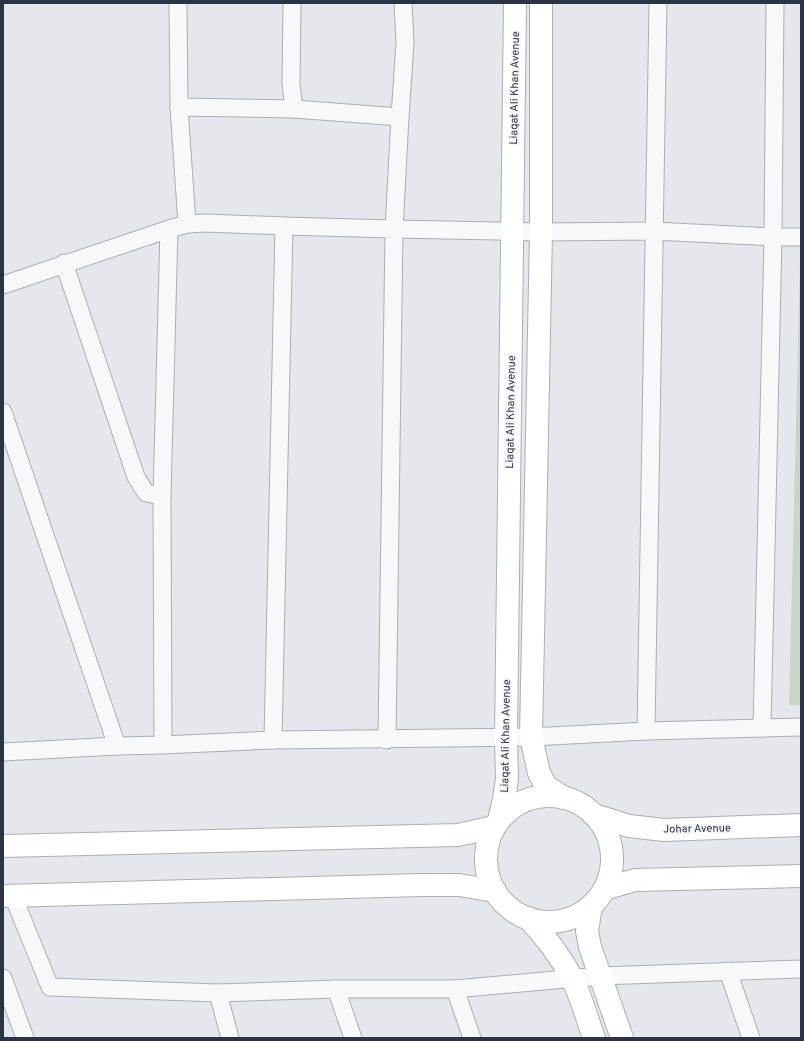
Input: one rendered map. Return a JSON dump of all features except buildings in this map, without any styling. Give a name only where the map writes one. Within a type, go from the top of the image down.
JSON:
[{"type":"street","points":[[178,3],[178,107],[187,224]]},
{"type":"street","points":[[292,3],[291,84],[294,109]]},
{"type":"street","points":[[387,740],[394,229],[405,42],[403,3]]},
{"type":"street","name":"Liaqat Ali Khan Avenue","points":[[497,824],[504,799],[507,779],[506,737],[515,3]]},
{"type":"street","points":[[541,3],[541,232],[531,737],[538,773],[546,786],[564,798],[580,804],[594,815],[604,828],[610,843],[612,859],[610,874],[597,898],[587,931],[590,947],[622,1038]]},
{"type":"street","points":[[646,731],[658,3]]},
{"type":"street","points":[[762,728],[773,237],[774,3]]},
{"type":"street","points":[[178,107],[294,109],[400,117]]},
{"type":"street","points":[[3,285],[64,263],[187,224],[205,223],[512,232],[654,232],[801,237]]},
{"type":"street","points":[[273,740],[284,226]]},
{"type":"street","points":[[163,745],[162,496],[169,229]]},
{"type":"street","points":[[64,263],[136,477],[146,493],[162,496]]},
{"type":"street","points":[[3,412],[117,746]]},
{"type":"street","points":[[3,752],[273,740],[387,740],[531,737],[646,731],[801,727]]},
{"type":"street","points":[[564,798],[544,796],[524,801],[510,809],[497,824],[488,843],[486,859],[488,876],[495,891],[509,908],[528,918],[539,921],[558,921],[575,916],[597,898],[635,880],[801,876]]},
{"type":"street","name":"Johar Avenue","points":[[594,815],[629,826],[664,830],[801,825]]},
{"type":"street","points":[[3,846],[458,835],[497,824]]},
{"type":"street","points":[[495,891],[459,885],[423,885],[8,896],[50,987],[218,993],[336,989],[455,989],[600,976],[801,969]]},
{"type":"street","points":[[528,918],[543,934],[573,979],[594,1038]]},
{"type":"street","points":[[728,971],[751,1038]]},
{"type":"street","points":[[3,978],[25,1038]]},
{"type":"street","points":[[336,989],[353,1038]]},
{"type":"street","points":[[455,989],[472,1038]]},
{"type":"street","points":[[218,993],[230,1038]]},
{"type":"green space","points":[[800,265],[801,705],[789,705]]}]
